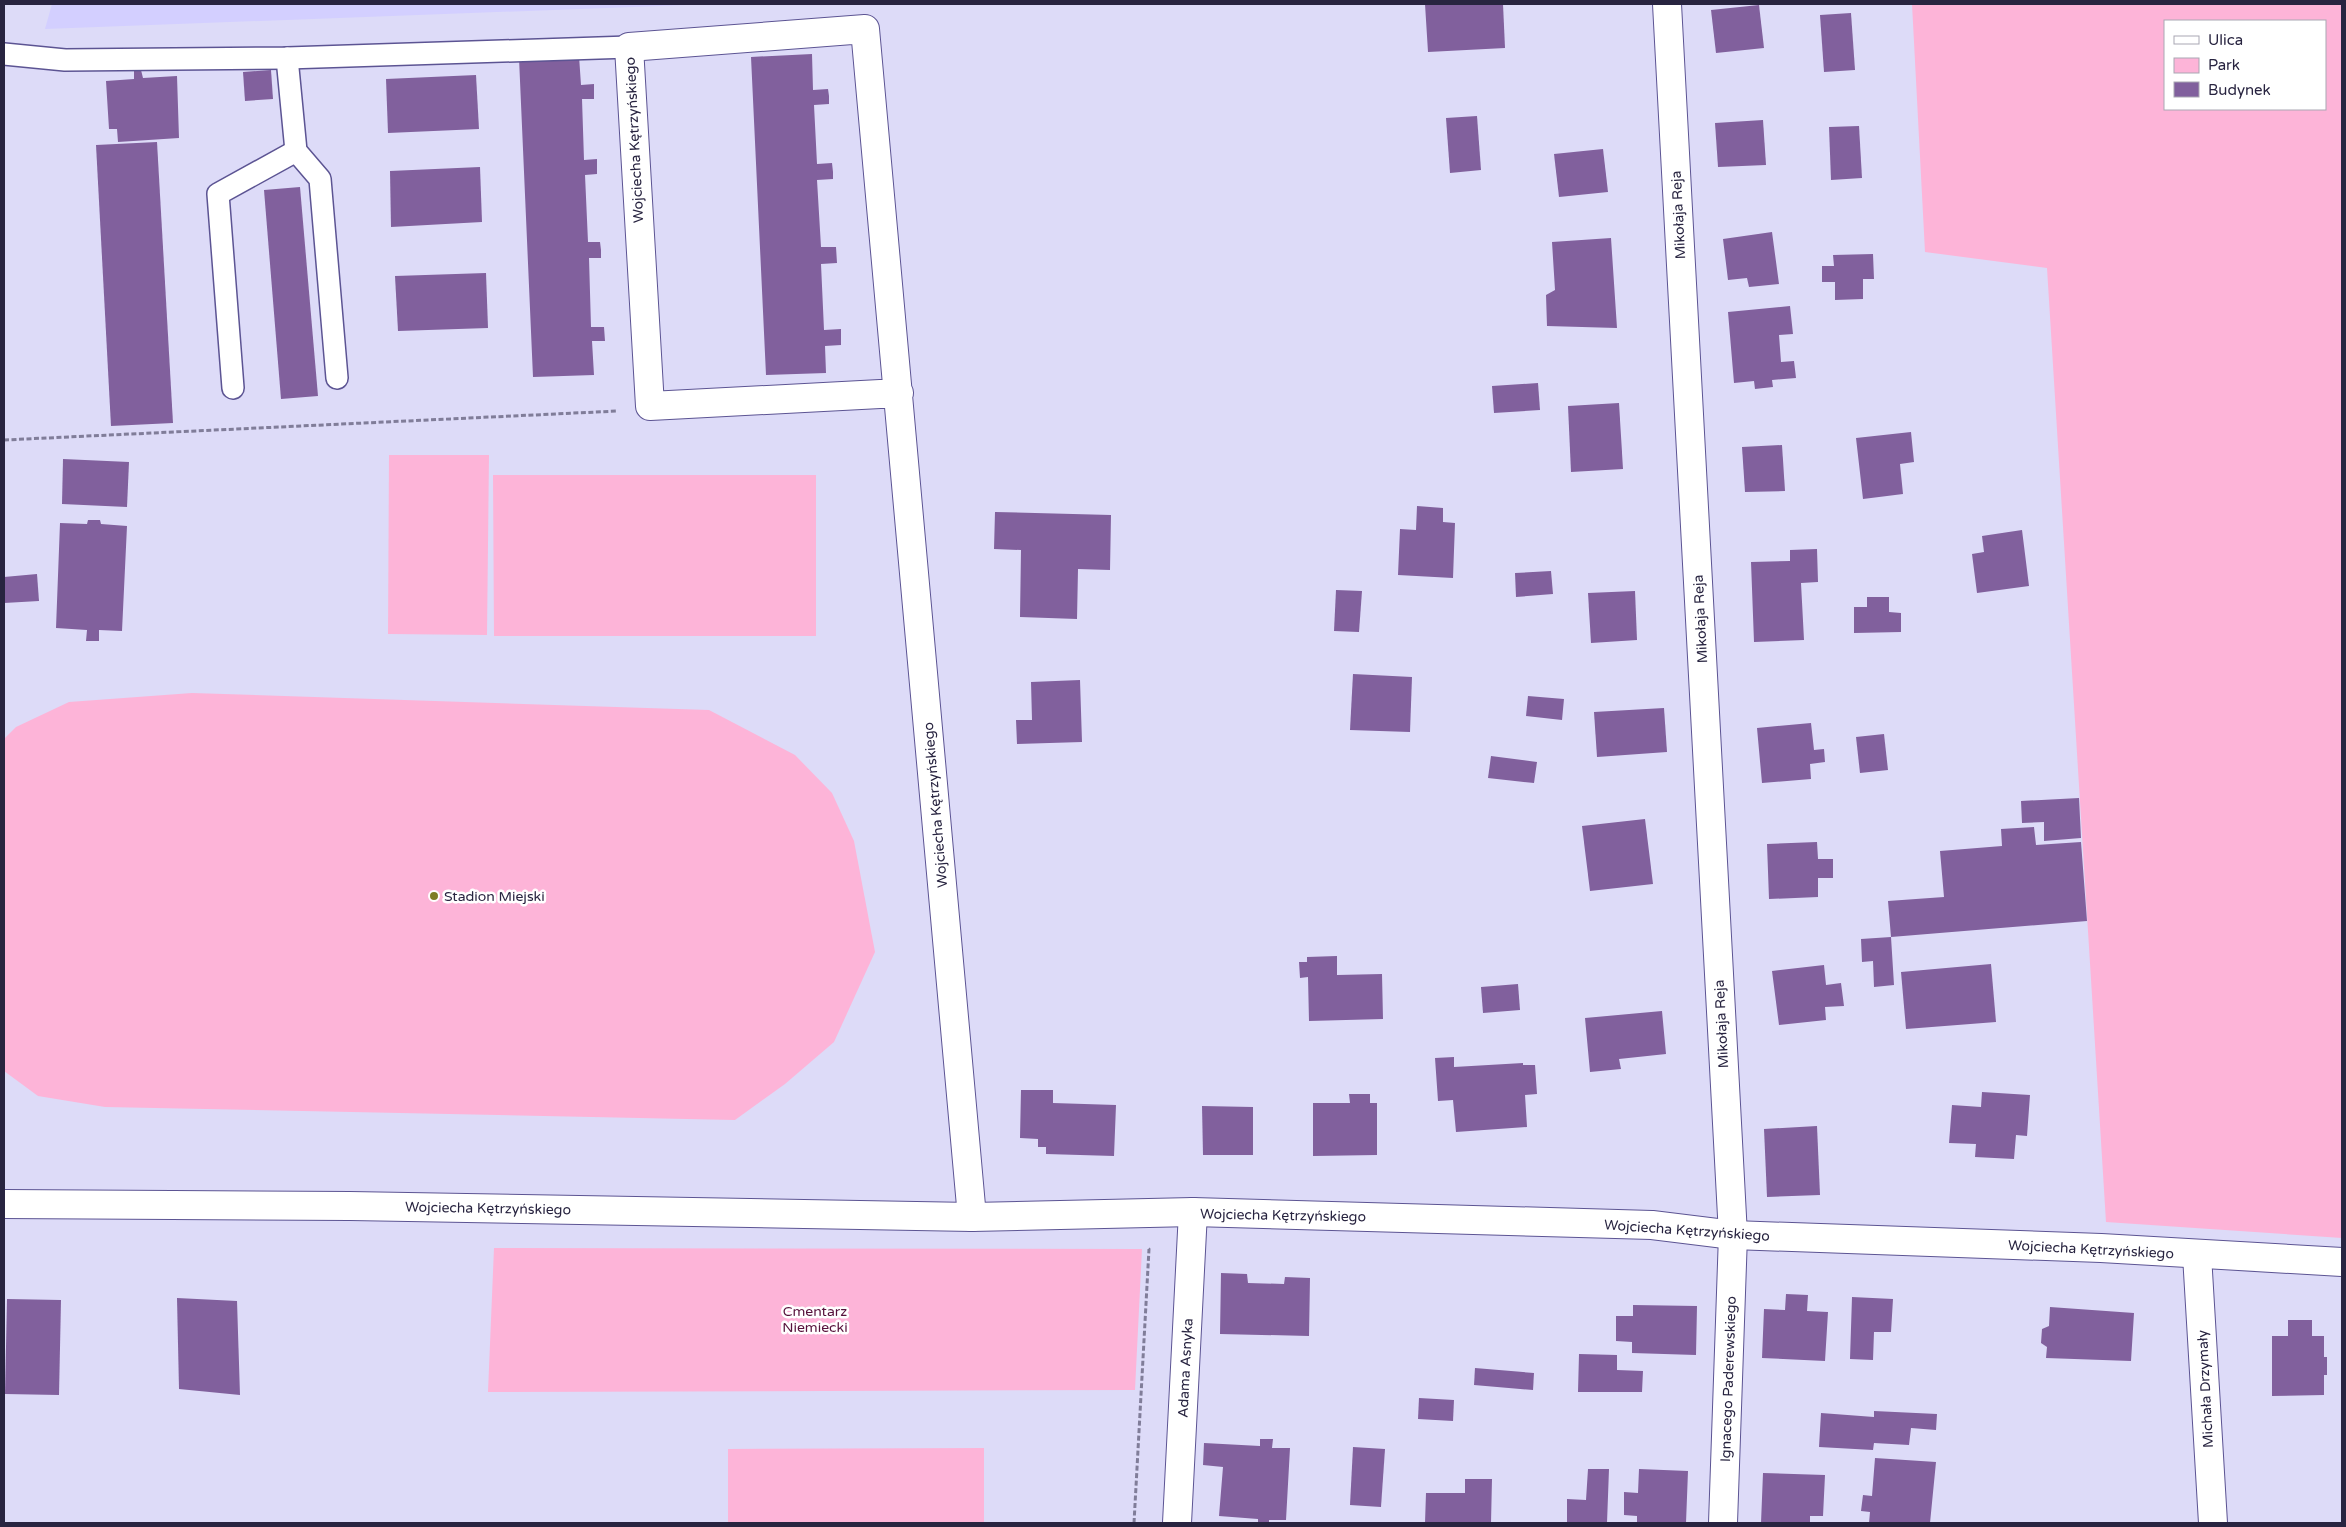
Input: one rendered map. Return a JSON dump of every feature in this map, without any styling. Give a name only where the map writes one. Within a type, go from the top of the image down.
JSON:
[{"type":"street","name":"Mikołaja Reja","points":[[1667,4],[1733,1235]]},
{"type":"street","name":"Wojciecha Kętrzyńskiego","points":[[650,406],[629,46],[865,29],[972,1217]]},
{"type":"street","points":[[650,406],[899,393]]},
{"type":"street","name":"Wojciecha Kętrzyńskiego","points":[[4,1204],[350,1206],[972,1217],[1193,1212],[1652,1224],[1733,1235],[2101,1248],[2342,1262]]},
{"type":"street","name":"Adama Asnyka","points":[[1178,1523],[1193,1212]]},
{"type":"street","name":"Ignacego Paderewskiego","points":[[1723,1523],[1733,1235]]},
{"type":"street","name":"Michała Drzymały","points":[[2197,1255],[2213,1523]]},
{"type":"lane","points":[[4,54],[65,60],[287,58],[629,46]]},
{"type":"lane","points":[[287,58],[296,152],[320,179],[337,378]]},
{"type":"lane","points":[[233,388],[218,194],[296,152]]},
{"type":"path","points":[[4,440],[628,410],[650,406]]},
{"type":"path","points":[[1134,1523],[1150,1249],[1145,1246]]},
{"type":"shaded area","points":[[52,4],[712,4],[45,29]]},
{"type":"green space","points":[[1912,4],[2342,4],[2342,1238],[2106,1222],[2047,268],[1925,252]]},
{"type":"green space","points":[[389,455],[489,455],[487,635],[388,634]]},
{"type":"green space","points":[[493,475],[816,475],[816,636],[494,636]]},
{"type":"green space","name":"Stadion Miejski","points":[[192,693],[709,710],[795,755],[832,793],[854,841],[875,952],[834,1042],[785,1084],[735,1120],[105,1107],[38,1096],[4,1071],[4,739],[16,727],[69,702]]},
{"type":"green space","name":"Cmentarz Niemiecki","points":[[494,1248],[1142,1249],[1135,1390],[488,1392]]},
{"type":"green space","points":[[984,1448],[984,1523],[728,1523],[728,1449]]},
{"type":"building","points":[[1425,4],[1503,4],[1505,48],[1428,52]]},
{"type":"building","points":[[1759,5],[1764,48],[1716,53],[1711,10]]},
{"type":"building","points":[[1851,13],[1855,70],[1824,72],[1820,15]]},
{"type":"building","points":[[812,54],[813,90],[828,89],[829,96],[829,104],[814,105],[817,164],[832,163],[833,172],[833,179],[817,180],[821,247],[836,247],[837,263],[821,264],[824,330],[841,329],[841,345],[825,346],[826,373],[766,375],[751,57]]},
{"type":"building","points":[[579,56],[581,85],[594,84],[594,99],[582,99],[584,160],[597,159],[597,174],[585,175],[588,242],[600,242],[601,250],[601,258],[589,258],[591,327],[604,327],[605,341],[592,341],[594,375],[533,377],[519,58]]},
{"type":"building","points":[[134,70],[141,70],[143,78],[177,76],[179,138],[118,142],[117,129],[109,129],[106,81],[134,79]]},
{"type":"building","points":[[271,70],[273,99],[245,101],[243,72]]},
{"type":"building","points":[[476,75],[479,129],[388,133],[386,79]]},
{"type":"building","points":[[1477,116],[1481,170],[1450,173],[1446,118]]},
{"type":"building","points":[[1763,120],[1766,165],[1718,167],[1715,123]]},
{"type":"building","points":[[1859,126],[1862,178],[1831,180],[1829,127]]},
{"type":"building","points":[[157,142],[173,423],[111,426],[96,145]]},
{"type":"building","points":[[1603,149],[1608,192],[1559,197],[1554,154]]},
{"type":"building","points":[[480,167],[482,222],[391,227],[390,171]]},
{"type":"building","points":[[300,187],[318,396],[281,399],[264,190]]},
{"type":"building","points":[[1772,232],[1779,284],[1749,287],[1747,278],[1728,280],[1723,239]]},
{"type":"building","points":[[1611,238],[1617,328],[1547,326],[1546,295],[1555,290],[1552,242]]},
{"type":"building","points":[[1873,254],[1874,279],[1863,279],[1863,299],[1835,300],[1835,282],[1822,282],[1822,266],[1834,266],[1833,255]]},
{"type":"building","points":[[486,273],[488,328],[398,331],[395,276]]},
{"type":"building","points":[[1790,306],[1793,334],[1779,335],[1781,362],[1794,361],[1796,378],[1772,380],[1773,387],[1755,389],[1754,381],[1734,383],[1728,312]]},
{"type":"building","points":[[1538,383],[1540,410],[1494,413],[1492,386]]},
{"type":"building","points":[[1619,403],[1623,469],[1571,472],[1568,406]]},
{"type":"building","points":[[1911,432],[1914,462],[1900,464],[1903,494],[1863,499],[1856,438]]},
{"type":"building","points":[[1782,445],[1785,491],[1745,492],[1742,447]]},
{"type":"building","points":[[63,459],[129,462],[127,507],[62,504]]},
{"type":"building","points":[[1417,506],[1443,508],[1443,522],[1455,523],[1453,578],[1398,575],[1400,529],[1416,530]]},
{"type":"building","points":[[995,512],[1111,515],[1110,570],[1078,569],[1077,619],[1020,617],[1021,550],[994,549]]},
{"type":"building","points":[[88,520],[100,520],[101,524],[127,526],[122,631],[99,630],[99,641],[86,641],[87,630],[56,628],[60,523],[87,524]]},
{"type":"building","points":[[2022,530],[2029,586],[1977,593],[1972,554],[1984,552],[1982,536]]},
{"type":"building","points":[[1817,549],[1818,582],[1801,583],[1804,640],[1754,642],[1751,562],[1790,561],[1790,550]]},
{"type":"building","points":[[1551,571],[1553,594],[1516,597],[1515,573]]},
{"type":"building","points":[[37,574],[39,601],[4,603],[4,577]]},
{"type":"building","points":[[1336,590],[1362,591],[1359,632],[1334,631]]},
{"type":"building","points":[[1635,591],[1637,640],[1591,643],[1588,593]]},
{"type":"building","points":[[1867,597],[1889,597],[1889,612],[1901,613],[1901,632],[1854,633],[1854,607],[1867,607]]},
{"type":"building","points":[[1353,674],[1412,677],[1410,732],[1350,730]]},
{"type":"building","points":[[1080,680],[1082,742],[1017,744],[1016,720],[1032,720],[1031,682]]},
{"type":"building","points":[[1528,696],[1564,699],[1562,720],[1526,716]]},
{"type":"building","points":[[1664,708],[1667,752],[1597,757],[1594,712]]},
{"type":"building","points":[[1811,723],[1814,750],[1824,749],[1825,762],[1810,764],[1811,779],[1762,783],[1757,728]]},
{"type":"building","points":[[1884,734],[1888,770],[1860,773],[1856,737]]},
{"type":"building","points":[[1491,756],[1537,762],[1534,783],[1488,778]]},
{"type":"building","points":[[2079,798],[2081,838],[2044,841],[2044,822],[2022,823],[2021,801]]},
{"type":"building","points":[[1645,819],[1653,884],[1590,891],[1582,826]]},
{"type":"building","points":[[2034,827],[2036,845],[2081,842],[2087,921],[1891,937],[1888,901],[1944,897],[1940,851],[2002,846],[2001,829]]},
{"type":"building","points":[[1817,842],[1818,859],[1833,859],[1833,878],[1818,878],[1818,897],[1769,899],[1767,844]]},
{"type":"building","points":[[1891,937],[1894,985],[1874,987],[1873,961],[1862,962],[1861,939]]},
{"type":"building","points":[[1337,956],[1337,975],[1382,974],[1383,1019],[1309,1021],[1308,977],[1300,978],[1299,962],[1307,962],[1307,957]]},
{"type":"building","points":[[1991,964],[1996,1022],[1906,1029],[1901,972]]},
{"type":"building","points":[[1824,965],[1826,985],[1841,983],[1844,1006],[1825,1007],[1826,1020],[1779,1025],[1772,971]]},
{"type":"building","points":[[1518,984],[1520,1010],[1483,1013],[1481,987]]},
{"type":"building","points":[[1662,1011],[1666,1054],[1619,1059],[1621,1069],[1590,1072],[1585,1018]]},
{"type":"building","points":[[1454,1057],[1454,1067],[1523,1063],[1523,1065],[1535,1065],[1537,1094],[1525,1095],[1527,1127],[1456,1132],[1453,1100],[1438,1101],[1435,1058]]},
{"type":"building","points":[[1021,1090],[1053,1090],[1053,1103],[1116,1105],[1114,1156],[1046,1154],[1046,1147],[1038,1147],[1038,1139],[1020,1138]]},
{"type":"building","points":[[1982,1092],[2030,1095],[2027,1136],[2016,1135],[2014,1159],[1975,1157],[1976,1144],[1949,1143],[1952,1105],[1981,1107]]},
{"type":"building","points":[[1349,1094],[1370,1094],[1370,1103],[1377,1103],[1377,1155],[1313,1156],[1313,1103],[1350,1103]]},
{"type":"building","points":[[1202,1106],[1253,1107],[1253,1155],[1203,1155]]},
{"type":"building","points":[[1817,1126],[1820,1195],[1767,1197],[1764,1129]]},
{"type":"building","points":[[1221,1273],[1247,1274],[1248,1283],[1284,1284],[1285,1277],[1310,1278],[1309,1336],[1220,1334]]},
{"type":"building","points":[[1786,1294],[1808,1295],[1807,1311],[1828,1312],[1825,1361],[1762,1358],[1764,1309],[1785,1310]]},
{"type":"building","points":[[1852,1297],[1893,1299],[1891,1332],[1874,1332],[1873,1360],[1850,1359]]},
{"type":"building","points":[[177,1298],[237,1301],[240,1395],[179,1389]]},
{"type":"building","points":[[7,1299],[61,1300],[59,1395],[5,1394]]},
{"type":"building","points":[[1633,1305],[1697,1306],[1696,1355],[1632,1353],[1632,1342],[1616,1341],[1616,1316],[1633,1316]]},
{"type":"building","points":[[2050,1307],[2134,1313],[2131,1361],[2046,1358],[2047,1347],[2041,1343],[2042,1329],[2049,1326]]},
{"type":"building","points":[[2288,1320],[2312,1320],[2312,1336],[2324,1336],[2324,1357],[2327,1357],[2327,1375],[2324,1375],[2324,1395],[2272,1396],[2272,1336],[2288,1336]]},
{"type":"building","points":[[1579,1354],[1617,1355],[1617,1370],[1643,1371],[1642,1392],[1578,1392]]},
{"type":"building","points":[[1475,1368],[1534,1373],[1533,1390],[1474,1385]]},
{"type":"building","points":[[1419,1398],[1454,1400],[1453,1421],[1418,1419]]},
{"type":"building","points":[[1874,1411],[1937,1414],[1936,1430],[1911,1428],[1909,1445],[1874,1443],[1873,1450],[1819,1447],[1821,1413],[1874,1417]]},
{"type":"building","points":[[1260,1439],[1273,1439],[1272,1448],[1290,1448],[1286,1520],[1269,1520],[1269,1523],[1258,1523],[1258,1519],[1219,1516],[1223,1467],[1203,1465],[1204,1443],[1260,1446]]},
{"type":"building","points":[[1353,1447],[1385,1449],[1381,1507],[1350,1505]]},
{"type":"building","points":[[1875,1458],[1936,1462],[1930,1523],[1869,1523],[1870,1512],[1861,1511],[1863,1495],[1872,1496]]},
{"type":"building","points":[[1588,1469],[1609,1469],[1607,1523],[1567,1523],[1567,1499],[1586,1500]]},
{"type":"building","points":[[1639,1469],[1688,1471],[1686,1523],[1637,1523],[1637,1516],[1624,1515],[1624,1492],[1638,1493]]},
{"type":"building","points":[[1763,1473],[1825,1475],[1823,1516],[1810,1516],[1810,1523],[1761,1523]]},
{"type":"building","points":[[1465,1479],[1492,1479],[1491,1523],[1425,1523],[1426,1493],[1465,1493]]},
{"type":"place","name":"Stadion Miejski","points":[[434,896]]}]
